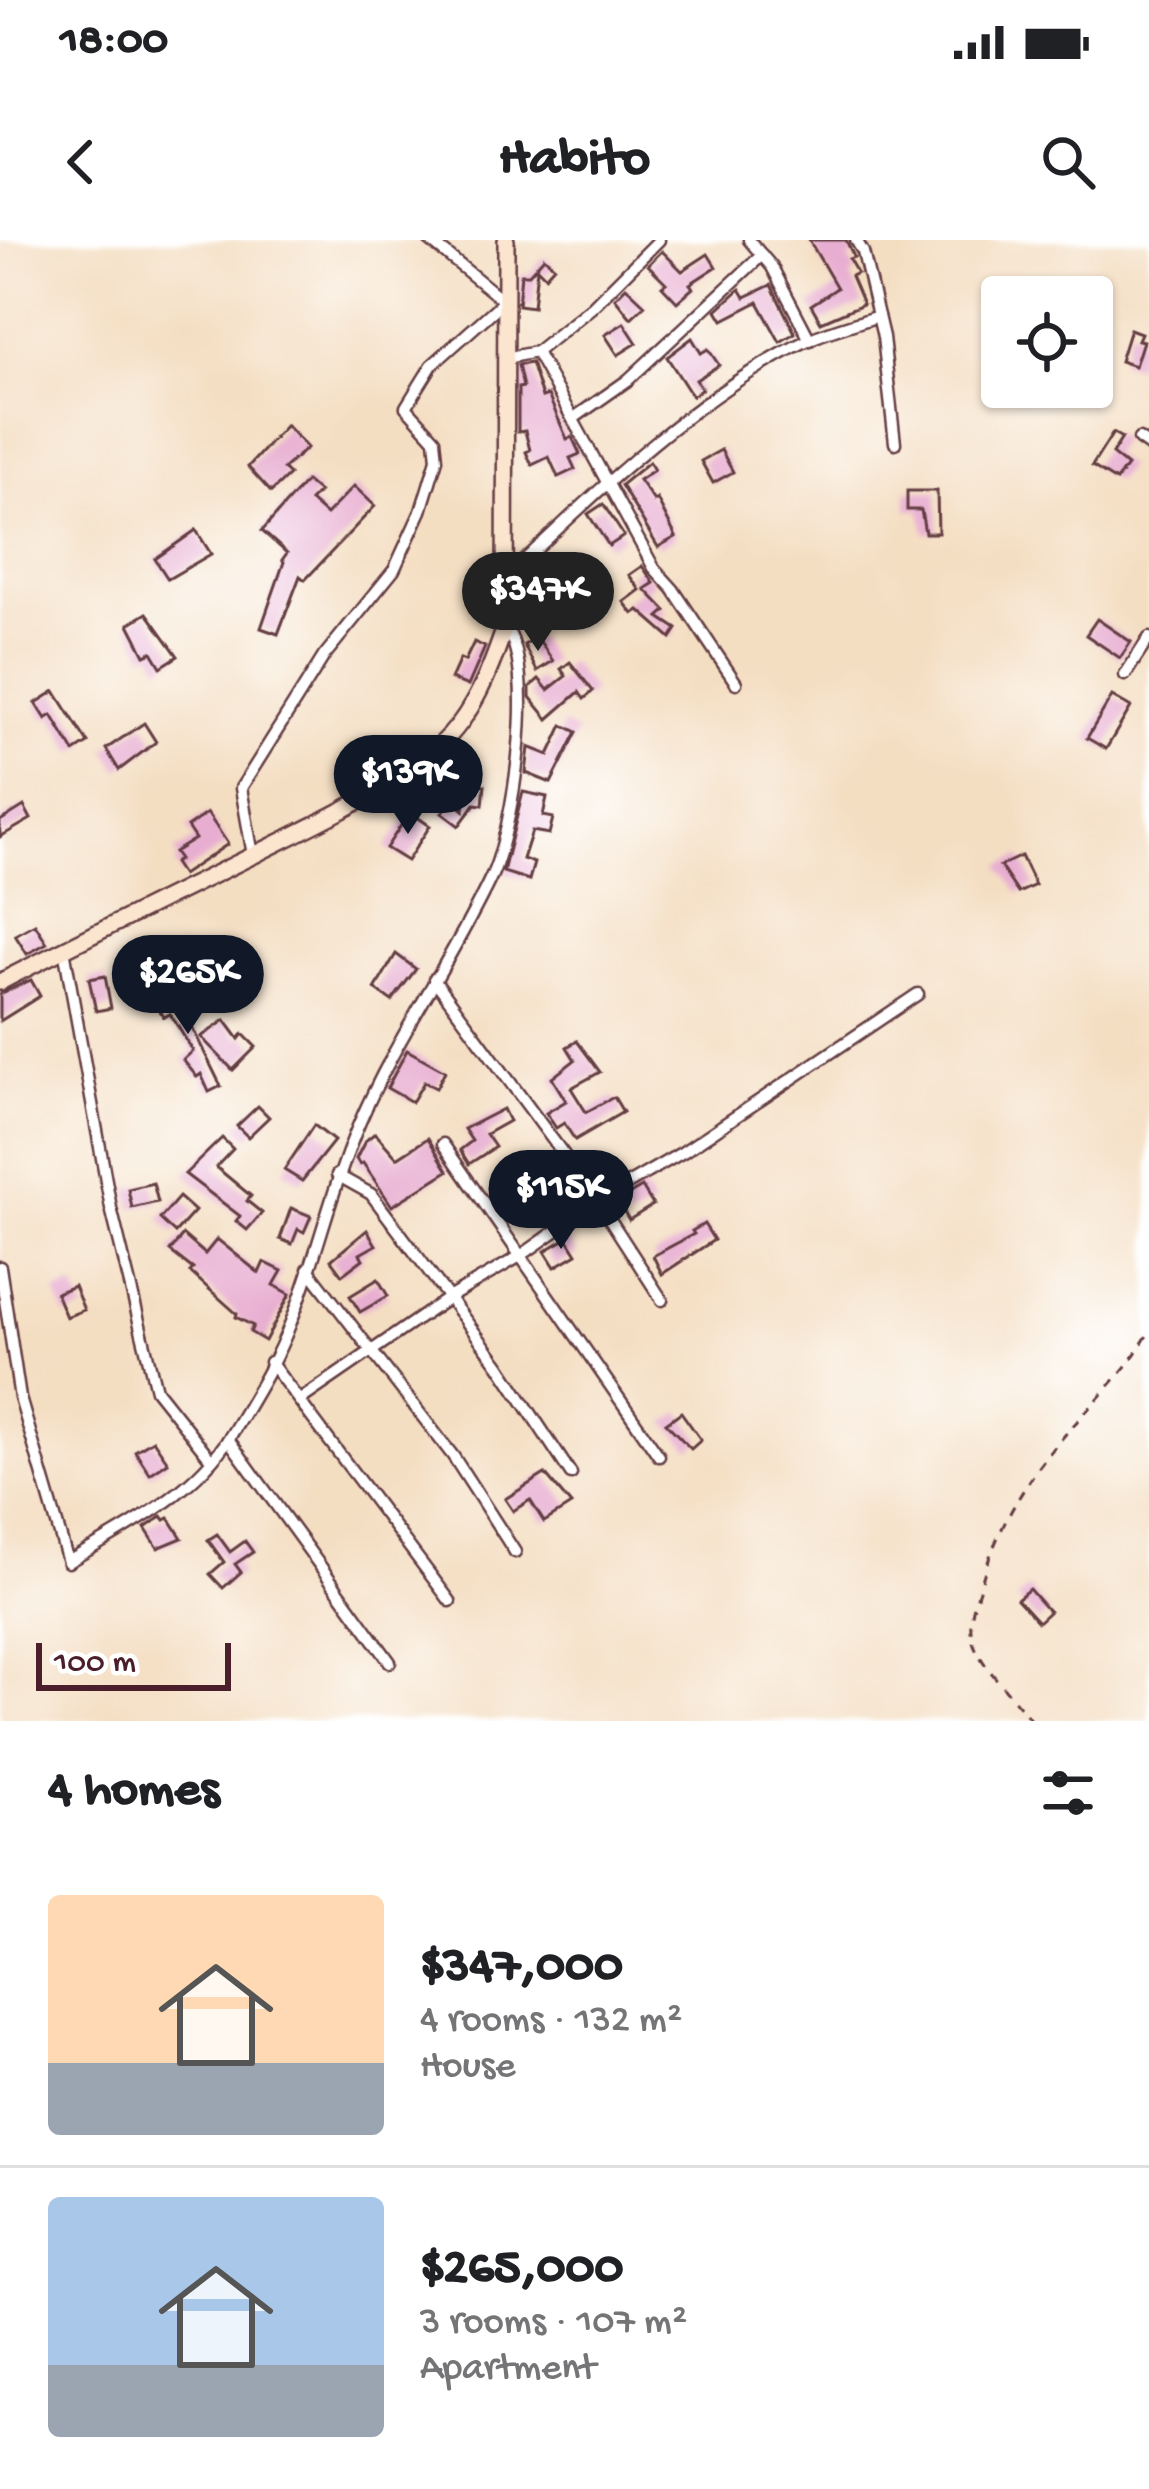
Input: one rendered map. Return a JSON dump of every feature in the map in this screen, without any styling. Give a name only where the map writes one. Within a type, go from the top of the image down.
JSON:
[{"type":"street","points":[[429,240],[504,301]]},
{"type":"street","points":[[0,977],[326,819],[441,745],[465,716],[505,627],[506,240]]},
{"type":"street","points":[[505,358],[536,352],[592,307],[659,240]]},
{"type":"street","points":[[749,240],[810,340]]},
{"type":"street","points":[[856,240],[878,316],[895,443]]},
{"type":"street","points":[[574,418],[628,380],[762,255]]},
{"type":"street","points":[[253,855],[241,788],[324,656],[394,570],[421,512],[437,459],[435,440],[406,406],[432,365],[504,301]]},
{"type":"street","points":[[505,578],[608,485],[732,385],[810,340],[878,316]]},
{"type":"street","points":[[536,352],[654,568],[736,683]]},
{"type":"street","points":[[0,1268],[20,1398],[68,1562],[182,1493],[228,1439],[291,1325],[338,1174],[381,1071],[494,870],[523,712],[521,671],[512,634],[505,627]]},
{"type":"street","points":[[1125,675],[1149,638]]},
{"type":"street","points":[[64,949],[111,1208],[156,1390],[210,1458]]},
{"type":"street","points":[[434,979],[598,1201],[662,1300]]},
{"type":"street","points":[[300,1400],[917,994]]},
{"type":"street","points":[[443,1144],[659,1456]]},
{"type":"street","points":[[338,1174],[371,1195],[450,1297],[571,1474]]},
{"type":"street","points":[[308,1269],[453,1456],[514,1552]]},
{"type":"street","points":[[270,1362],[450,1601]]},
{"type":"street","points":[[228,1439],[390,1662]]},
{"type":"path","points":[[1031,1721],[982,1660],[973,1640],[970,1620],[989,1555],[1013,1507],[1048,1455],[1134,1358],[1149,1332]]},
{"type":"building","points":[[809,240],[846,240],[857,273],[851,276],[863,304],[821,322],[811,305],[837,288]]},
{"type":"building","points":[[662,251],[682,271],[708,254],[716,267],[690,284],[693,288],[677,302],[648,265]]},
{"type":"building","points":[[544,257],[554,266],[545,276],[537,268],[533,307],[518,305],[521,274],[529,274]]},
{"type":"building","points":[[771,285],[795,333],[780,342],[758,302],[723,320],[717,310],[740,289],[745,297]]},
{"type":"building","points":[[626,287],[645,305],[631,318],[615,298]]},
{"type":"building","points":[[624,323],[637,343],[618,355],[605,335]]},
{"type":"building","points":[[1130,329],[1141,333],[1138,340],[1143,341],[1135,366],[1120,361]]},
{"type":"building","points":[[692,338],[701,353],[708,349],[719,365],[696,380],[702,389],[692,396],[667,357]]},
{"type":"building","points":[[531,363],[542,397],[548,395],[567,439],[572,437],[580,454],[570,458],[575,469],[558,477],[549,457],[532,465],[525,431],[518,432],[518,388],[523,387],[518,365]]},
{"type":"building","points":[[286,425],[307,448],[283,469],[289,475],[271,492],[248,467]]},
{"type":"building","points":[[1113,433],[1122,438],[1112,454],[1127,466],[1116,481],[1092,466]]},
{"type":"building","points":[[721,450],[733,472],[713,483],[701,461]]},
{"type":"building","points":[[649,462],[654,470],[639,480],[657,499],[676,537],[658,547],[621,485]]},
{"type":"building","points":[[306,481],[319,492],[310,501],[326,515],[354,486],[375,506],[305,580],[300,576],[278,634],[261,628],[287,553],[262,531]]},
{"type":"building","points":[[907,491],[937,491],[938,533],[925,533],[921,510],[907,510]]},
{"type":"building","points":[[603,504],[624,536],[609,546],[588,514]]},
{"type":"building","points":[[196,530],[211,554],[168,579],[155,559]]},
{"type":"building","points":[[642,566],[654,583],[645,589],[666,611],[659,617],[677,629],[671,638],[639,610],[633,614],[624,602],[640,590],[629,575]]},
{"type":"building","points":[[572,569],[583,588],[549,609],[537,590]]},
{"type":"building","points":[[147,613],[178,656],[161,667],[152,652],[145,655],[129,624]]},
{"type":"building","points":[[1097,619],[1131,642],[1120,658],[1086,635]]},
{"type":"building","points":[[537,637],[553,661],[537,671],[524,645]]},
{"type":"building","points":[[474,642],[485,647],[468,686],[451,679]]},
{"type":"building","points":[[570,662],[593,691],[584,699],[579,692],[548,719],[530,697],[530,687],[539,679],[548,690],[566,676],[561,669]]},
{"type":"building","points":[[55,691],[88,743],[74,752],[52,715],[46,719],[36,703]]},
{"type":"building","points":[[1112,696],[1131,707],[1106,749],[1087,738]]},
{"type":"building","points":[[144,723],[156,742],[119,770],[106,749]]},
{"type":"building","points":[[563,725],[577,732],[551,783],[526,773],[529,747],[549,755]]},
{"type":"building","points":[[467,783],[485,785],[483,805],[475,804],[459,826],[442,813],[452,800],[464,810]]},
{"type":"building","points":[[523,792],[547,797],[543,816],[553,818],[549,834],[532,831],[523,859],[534,863],[529,880],[503,872]]},
{"type":"building","points":[[24,806],[31,819],[0,837],[0,821]]},
{"type":"building","points":[[410,812],[430,826],[407,861],[386,848]]},
{"type":"building","points":[[207,813],[228,844],[182,875],[174,863],[179,859],[174,852],[195,839],[187,827]]},
{"type":"building","points":[[1021,856],[1035,885],[1018,893],[1000,866]]},
{"type":"building","points":[[35,924],[47,943],[27,954],[15,935]]},
{"type":"building","points":[[396,954],[416,969],[392,1001],[375,989]]},
{"type":"building","points":[[105,976],[111,1008],[96,1011],[89,979]]},
{"type":"building","points":[[31,980],[40,996],[0,1021],[0,994]]},
{"type":"building","points":[[180,986],[189,1000],[181,1005],[221,1086],[209,1092],[201,1074],[197,1077],[183,1060],[193,1051],[170,1014],[164,1017],[154,1002]]},
{"type":"building","points":[[225,1020],[239,1039],[243,1034],[256,1047],[233,1070],[201,1037]]},
{"type":"building","points":[[577,1041],[600,1072],[571,1088],[586,1112],[614,1097],[623,1112],[575,1140],[564,1123],[556,1128],[546,1113],[566,1101],[552,1078],[575,1060],[567,1047]]},
{"type":"building","points":[[407,1050],[445,1071],[436,1088],[424,1082],[412,1102],[387,1088]]},
{"type":"building","points":[[258,1106],[269,1117],[248,1137],[237,1126]]},
{"type":"building","points":[[503,1109],[509,1121],[486,1134],[495,1147],[469,1164],[460,1150],[472,1141],[464,1129]]},
{"type":"building","points":[[314,1125],[334,1141],[302,1181],[284,1170]]},
{"type":"building","points":[[375,1133],[397,1158],[428,1138],[448,1171],[392,1206],[356,1159]]},
{"type":"building","points":[[222,1138],[233,1149],[216,1167],[251,1196],[247,1201],[262,1213],[247,1230],[236,1221],[240,1216],[185,1174]]},
{"type":"building","points":[[153,1183],[158,1202],[132,1208],[128,1189]]},
{"type":"building","points":[[642,1187],[653,1205],[629,1220],[618,1201]]},
{"type":"building","points":[[179,1197],[195,1211],[175,1233],[160,1219]]},
{"type":"building","points":[[291,1208],[311,1216],[292,1244],[280,1239]]},
{"type":"building","points":[[704,1224],[714,1240],[662,1274],[653,1256]]},
{"type":"building","points":[[367,1230],[376,1245],[360,1254],[363,1259],[342,1275],[331,1260]]},
{"type":"building","points":[[183,1235],[205,1254],[217,1239],[259,1273],[264,1262],[282,1271],[274,1285],[290,1294],[265,1341],[250,1332],[253,1326],[236,1317],[170,1251]]},
{"type":"building","points":[[567,1238],[577,1254],[555,1267],[545,1251]]},
{"type":"building","points":[[378,1279],[388,1296],[360,1312],[350,1296]]},
{"type":"building","points":[[74,1286],[84,1310],[66,1317],[56,1293]]},
{"type":"building","points":[[681,1412],[701,1440],[691,1449],[666,1423]]},
{"type":"building","points":[[153,1440],[168,1462],[150,1474],[135,1451]]},
{"type":"building","points":[[545,1474],[571,1505],[544,1522],[530,1500],[513,1511],[505,1499]]},
{"type":"building","points":[[162,1516],[169,1518],[182,1538],[158,1548],[145,1528]]},
{"type":"building","points":[[217,1534],[230,1552],[245,1541],[253,1552],[235,1564],[241,1572],[223,1588],[210,1574],[224,1562],[208,1540]]},
{"type":"building","points":[[1029,1589],[1049,1612],[1038,1622],[1017,1599]]}]
